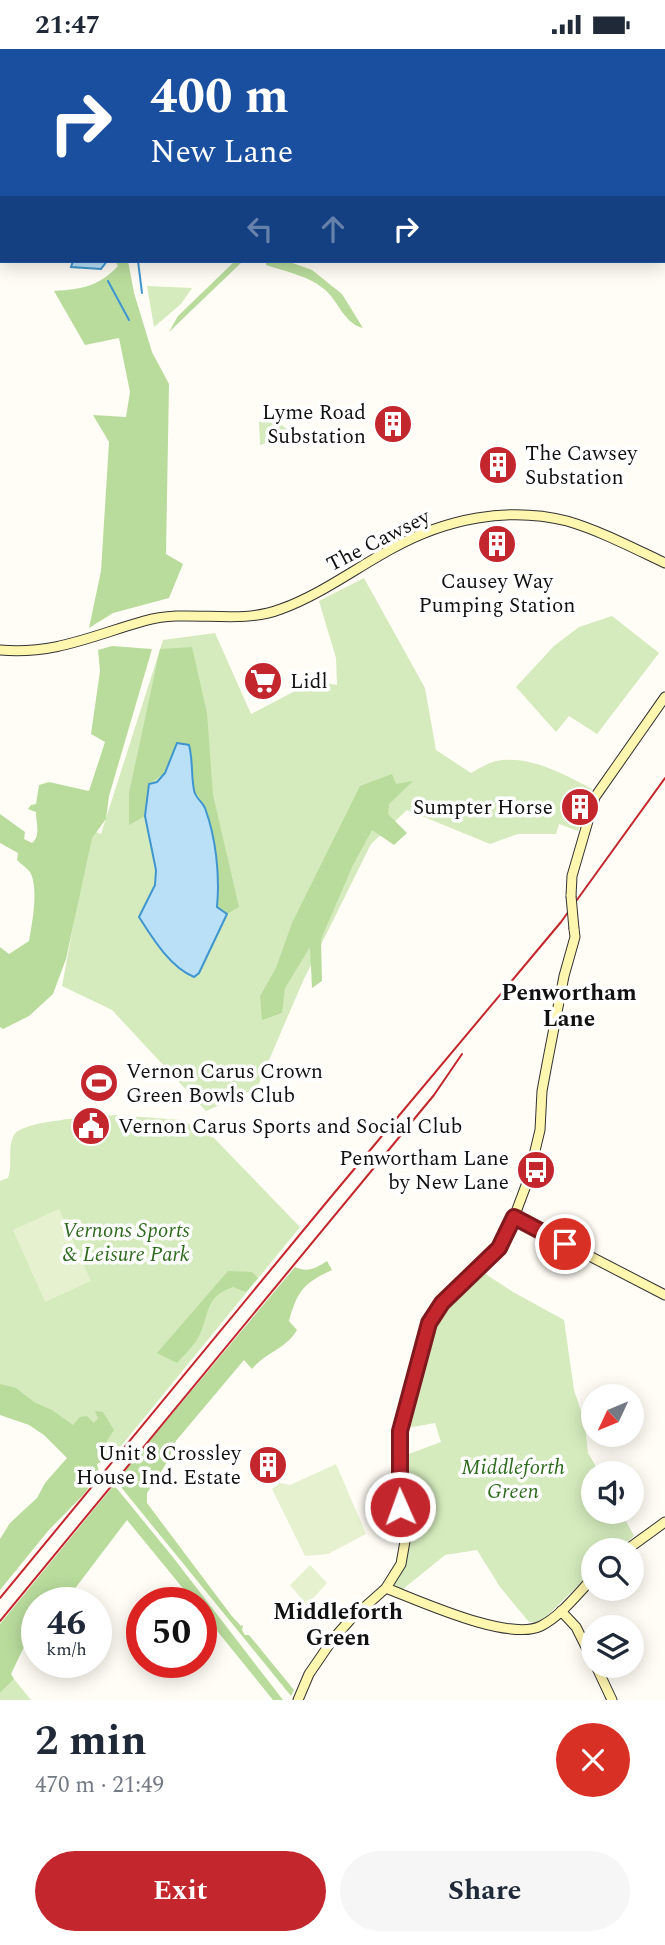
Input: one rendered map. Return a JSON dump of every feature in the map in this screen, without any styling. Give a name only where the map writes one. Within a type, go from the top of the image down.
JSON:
[{"type":"street","name":"The Cawsey","points":[[0,650],[26,652],[55,649],[146,620],[180,616],[249,617],[274,611],[306,597],[412,538],[447,524],[484,517],[525,515],[566,521],[601,533],[665,562]]},
{"type":"street","points":[[298,1700],[309,1674],[340,1630],[386,1588],[398,1571],[404,1555],[405,1541],[399,1492],[400,1431],[429,1323],[442,1303],[499,1248],[514,1217],[536,1153],[544,1077],[575,937],[570,896],[572,876],[595,797],[665,697]]},
{"type":"street","points":[[514,1217],[665,1295]]},
{"type":"street","points":[[643,1538],[665,1522]]},
{"type":"street","points":[[386,1588],[487,1624],[513,1630],[537,1627],[561,1611],[581,1590]]},
{"type":"street","points":[[561,1611],[576,1627],[581,1637]]},
{"type":"street","points":[[602,1678],[612,1700]]},
{"type":"green space","points":[[116,263],[128,263],[134,293],[152,352],[169,384],[166,554],[183,564],[169,598],[113,613],[89,628],[101,571],[109,442],[93,415],[126,417],[130,392],[119,338],[85,345],[54,291],[81,288],[96,283],[118,266]]},
{"type":"green space","points":[[233,263],[241,263],[169,332],[178,316]]},
{"type":"green space","points":[[293,263],[312,270],[342,294],[363,328],[351,322],[318,284],[266,265]]},
{"type":"green space","points":[[147,286],[192,288],[181,304],[154,327]]},
{"type":"green space","points":[[268,414],[288,430],[274,441],[260,445],[259,422]]},
{"type":"green space","points":[[364,578],[425,688],[436,750],[471,773],[496,761],[521,761],[546,767],[592,789],[578,831],[559,824],[556,834],[518,834],[490,844],[407,810],[371,844],[303,981],[257,1088],[206,1111],[112,1010],[62,986],[91,830],[101,834],[163,640],[215,633],[251,714],[314,681],[337,685],[336,658],[319,601]]},
{"type":"green space","points":[[612,616],[659,653],[597,734],[569,716],[556,732],[516,687],[554,646],[579,627]]},
{"type":"green space","points":[[112,646],[152,649],[109,796],[106,819],[92,838],[66,959],[53,994],[29,1016],[3,1029],[0,1027],[0,947],[9,954],[29,941],[34,887],[30,872],[17,860],[18,853],[0,843],[0,814],[25,832],[24,839],[32,843],[37,833],[36,812],[28,809],[36,804],[39,785],[49,782],[89,791],[105,742],[91,734],[100,671],[98,650]]},
{"type":"green space","points":[[192,647],[207,713],[213,795],[239,907],[227,914],[217,907],[219,883],[204,805],[194,790],[165,773],[149,784],[145,816],[129,825],[129,793],[160,649]]},
{"type":"green space","points":[[392,774],[396,784],[413,781],[389,804],[388,814],[407,833],[394,845],[372,830],[353,865],[321,939],[322,981],[312,988],[310,947],[285,988],[282,1013],[262,1020],[260,996],[276,968],[292,923],[360,786]]},
{"type":"green space","name":"Vernon Carus Crown Green Bowls Club","points":[[103,1062],[120,1085],[95,1103],[79,1081]]},
{"type":"green space","name":"Vernons Sports & Leisure Park","points":[[114,1115],[182,1120],[214,1138],[300,1227],[108,1462],[0,1409],[0,1181],[8,1178],[12,1140],[20,1130],[76,1118]]},
{"type":"green space","points":[[59,1209],[91,1281],[45,1302],[13,1230]]},
{"type":"green space","points":[[327,1261],[332,1270],[314,1279],[298,1296],[289,1321],[297,1330],[293,1336],[252,1369],[244,1360],[175,1442],[168,1461],[147,1493],[147,1503],[210,1587],[202,1587],[116,1481],[295,1267],[304,1270]]},
{"type":"green space","points":[[228,1271],[252,1272],[258,1278],[246,1292],[233,1287],[212,1301],[197,1340],[177,1363],[157,1353]]},
{"type":"green space","name":"Middleforth Green","points":[[484,1273],[564,1320],[574,1390],[581,1411],[581,1447],[587,1447],[593,1461],[581,1461],[581,1524],[628,1524],[634,1536],[581,1538],[581,1583],[545,1618],[536,1622],[529,1622],[500,1587],[477,1550],[445,1555],[402,1590],[395,1587],[405,1562],[403,1456],[441,1442],[435,1423],[407,1428],[415,1384],[427,1337],[439,1313],[454,1296]]},
{"type":"green space","points":[[0,1384],[16,1388],[73,1425],[80,1417],[87,1416],[94,1423],[98,1418],[95,1411],[103,1412],[114,1430],[107,1441],[105,1460],[97,1464],[99,1472],[85,1493],[48,1531],[0,1590],[0,1539],[10,1523],[37,1498],[45,1483],[67,1458],[44,1435],[29,1425],[0,1415]]},
{"type":"green space","points":[[336,1464],[366,1534],[328,1554],[305,1556],[272,1489],[280,1483],[290,1485]]},
{"type":"green space","points":[[114,1485],[196,1587],[182,1587],[127,1520],[76,1587],[30,1587]]},
{"type":"green space","points":[[310,1565],[327,1583],[307,1605],[290,1585]]},
{"type":"green space","points":[[217,1596],[231,1615],[243,1625],[245,1635],[249,1635],[294,1690],[291,1696],[217,1605]]},
{"type":"green space","points":[[21,1598],[21,1653],[11,1674],[14,1679],[0,1693],[0,1624]]},
{"type":"green space","points":[[217,1614],[283,1700],[273,1700],[217,1631]]},
{"type":"green space","points":[[14,1679],[31,1700],[0,1700],[0,1693]]},
{"type":"water","points":[[72,263],[106,263],[101,269],[71,267]]},
{"type":"water","points":[[177,743],[189,745],[195,793],[205,808],[214,844],[217,907],[227,914],[199,973],[194,977],[170,959],[139,917],[155,885],[156,870],[145,816],[149,784],[157,782],[165,773]]},
{"type":"waterway","points":[[138,263],[142,293]]},
{"type":"waterway","points":[[108,281],[129,320]]},
{"type":"railway","points":[[0,1598],[561,922],[665,778]]},
{"type":"railway","points":[[0,1621],[434,1095],[462,1054]]},
{"type":"place","name":"Lyme Road Substation","points":[[393,424]]},
{"type":"place","name":"The Cawsey Substation","points":[[498,465]]},
{"type":"place","name":"Causey Way Pumping Station","points":[[497,544]]},
{"type":"place","name":"Lidl","points":[[263,681]]},
{"type":"place","name":"Sumpter Horse","points":[[580,807]]},
{"type":"place","name":"Vernon Carus Crown Green Bowls Club","points":[[99,1083]]},
{"type":"place","name":"Vernon Carus Sports and Social Club","points":[[91,1126]]},
{"type":"place","name":"Penwortham Lane by New Lane","points":[[536,1170]]},
{"type":"place","name":"Unit 8 Crossley House Ind. Estate","points":[[268,1465]]},
{"type":"district","name":"Penwortham Lane","points":[[569,1005]]},
{"type":"district","name":"Middleforth Green","points":[[338,1624]]},
{"type":"route","points":[[400,1507],[400,1431],[422,1343],[436,1310],[457,1287],[492,1257],[505,1239],[514,1217],[565,1244]]}]
